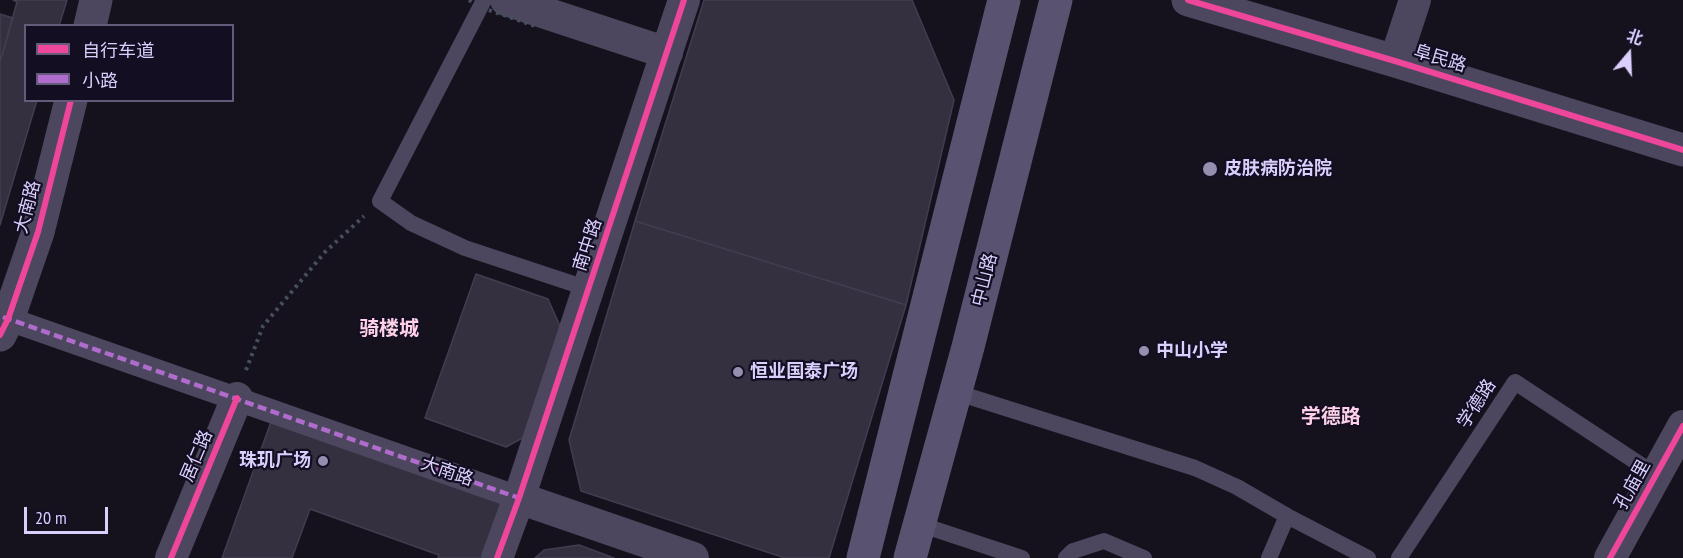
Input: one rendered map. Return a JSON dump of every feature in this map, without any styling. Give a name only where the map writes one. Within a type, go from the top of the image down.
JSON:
[{"type":"main road","points":[[863,558],[1004,0]]},
{"type":"main road","name":"中山路","points":[[910,558],[1056,0]]},
{"type":"street","points":[[90,24],[96,0]]},
{"type":"street","points":[[506,0],[667,53]]},
{"type":"street","name":"南中路","points":[[519,498],[684,0]]},
{"type":"street","name":"阜民路","points":[[1188,0],[1683,150]]},
{"type":"street","points":[[1395,61],[1415,0]]},
{"type":"street","name":"大南路","points":[[70,102],[38,232],[3,323],[237,398],[693,558]]},
{"type":"street","name":"居仁路","points":[[171,558],[237,398]]},
{"type":"street","name":"孔庙里","points":[[1610,558],[1683,426]]},
{"type":"street","points":[[497,558],[519,498]]},
{"type":"lane","points":[[484,0],[380,201],[411,223],[465,248],[589,289]]},
{"type":"lane","name":"学德路","points":[[1399,558],[1515,382],[1656,476]]},
{"type":"lane","points":[[955,392],[1195,468],[1237,487],[1368,558]]},
{"type":"lane","points":[[1269,558],[1287,516]]},
{"type":"lane","points":[[919,524],[1022,558]]},
{"type":"lane","points":[[1066,558],[1073,551],[1104,541],[1144,558]]},
{"type":"path","points":[[469,0],[480,7],[538,27]]},
{"type":"path","points":[[237,398],[263,326],[325,252],[380,201]]},
{"type":"building","points":[[13,0],[67,0],[60,24],[24,24],[24,102],[36,102],[0,225],[0,62],[17,2]]},
{"type":"building","points":[[704,0],[912,0],[954,100],[906,305],[635,221]]},
{"type":"building","points":[[0,14],[13,18],[0,62]]},
{"type":"building","name":"恒业国泰广场","points":[[635,221],[906,305],[829,558],[785,558],[581,491],[569,440]]},
{"type":"building","points":[[476,274],[548,299],[564,335],[528,435],[506,447],[425,418]]},
{"type":"building","name":"珠玑广场","points":[[272,419],[505,503],[485,558],[438,558],[439,555],[310,509],[292,558],[222,558]]},
{"type":"building","points":[[579,545],[614,558],[535,558],[544,550]]},
{"type":"marked path","points":[[3,317],[519,498]]},
{"type":"cycle path","points":[[497,558],[684,0]]},
{"type":"cycle path","points":[[1188,0],[1683,150]]},
{"type":"cycle path","points":[[0,335],[8,319],[38,232],[70,102]]},
{"type":"cycle path","points":[[171,558],[237,398]]},
{"type":"cycle path","points":[[1610,558],[1683,426]]},
{"type":"place","name":"皮肤病防治院","points":[[1210,169]]},
{"type":"place","name":"中山小学","points":[[1144,351]]},
{"type":"place","name":"恒业国泰广场","points":[[738,372]]},
{"type":"place","name":"珠玑广场","points":[[323,461]]},
{"type":"district","name":"骑楼城","points":[[389,329]]},
{"type":"district","name":"学德路","points":[[1331,417]]}]
